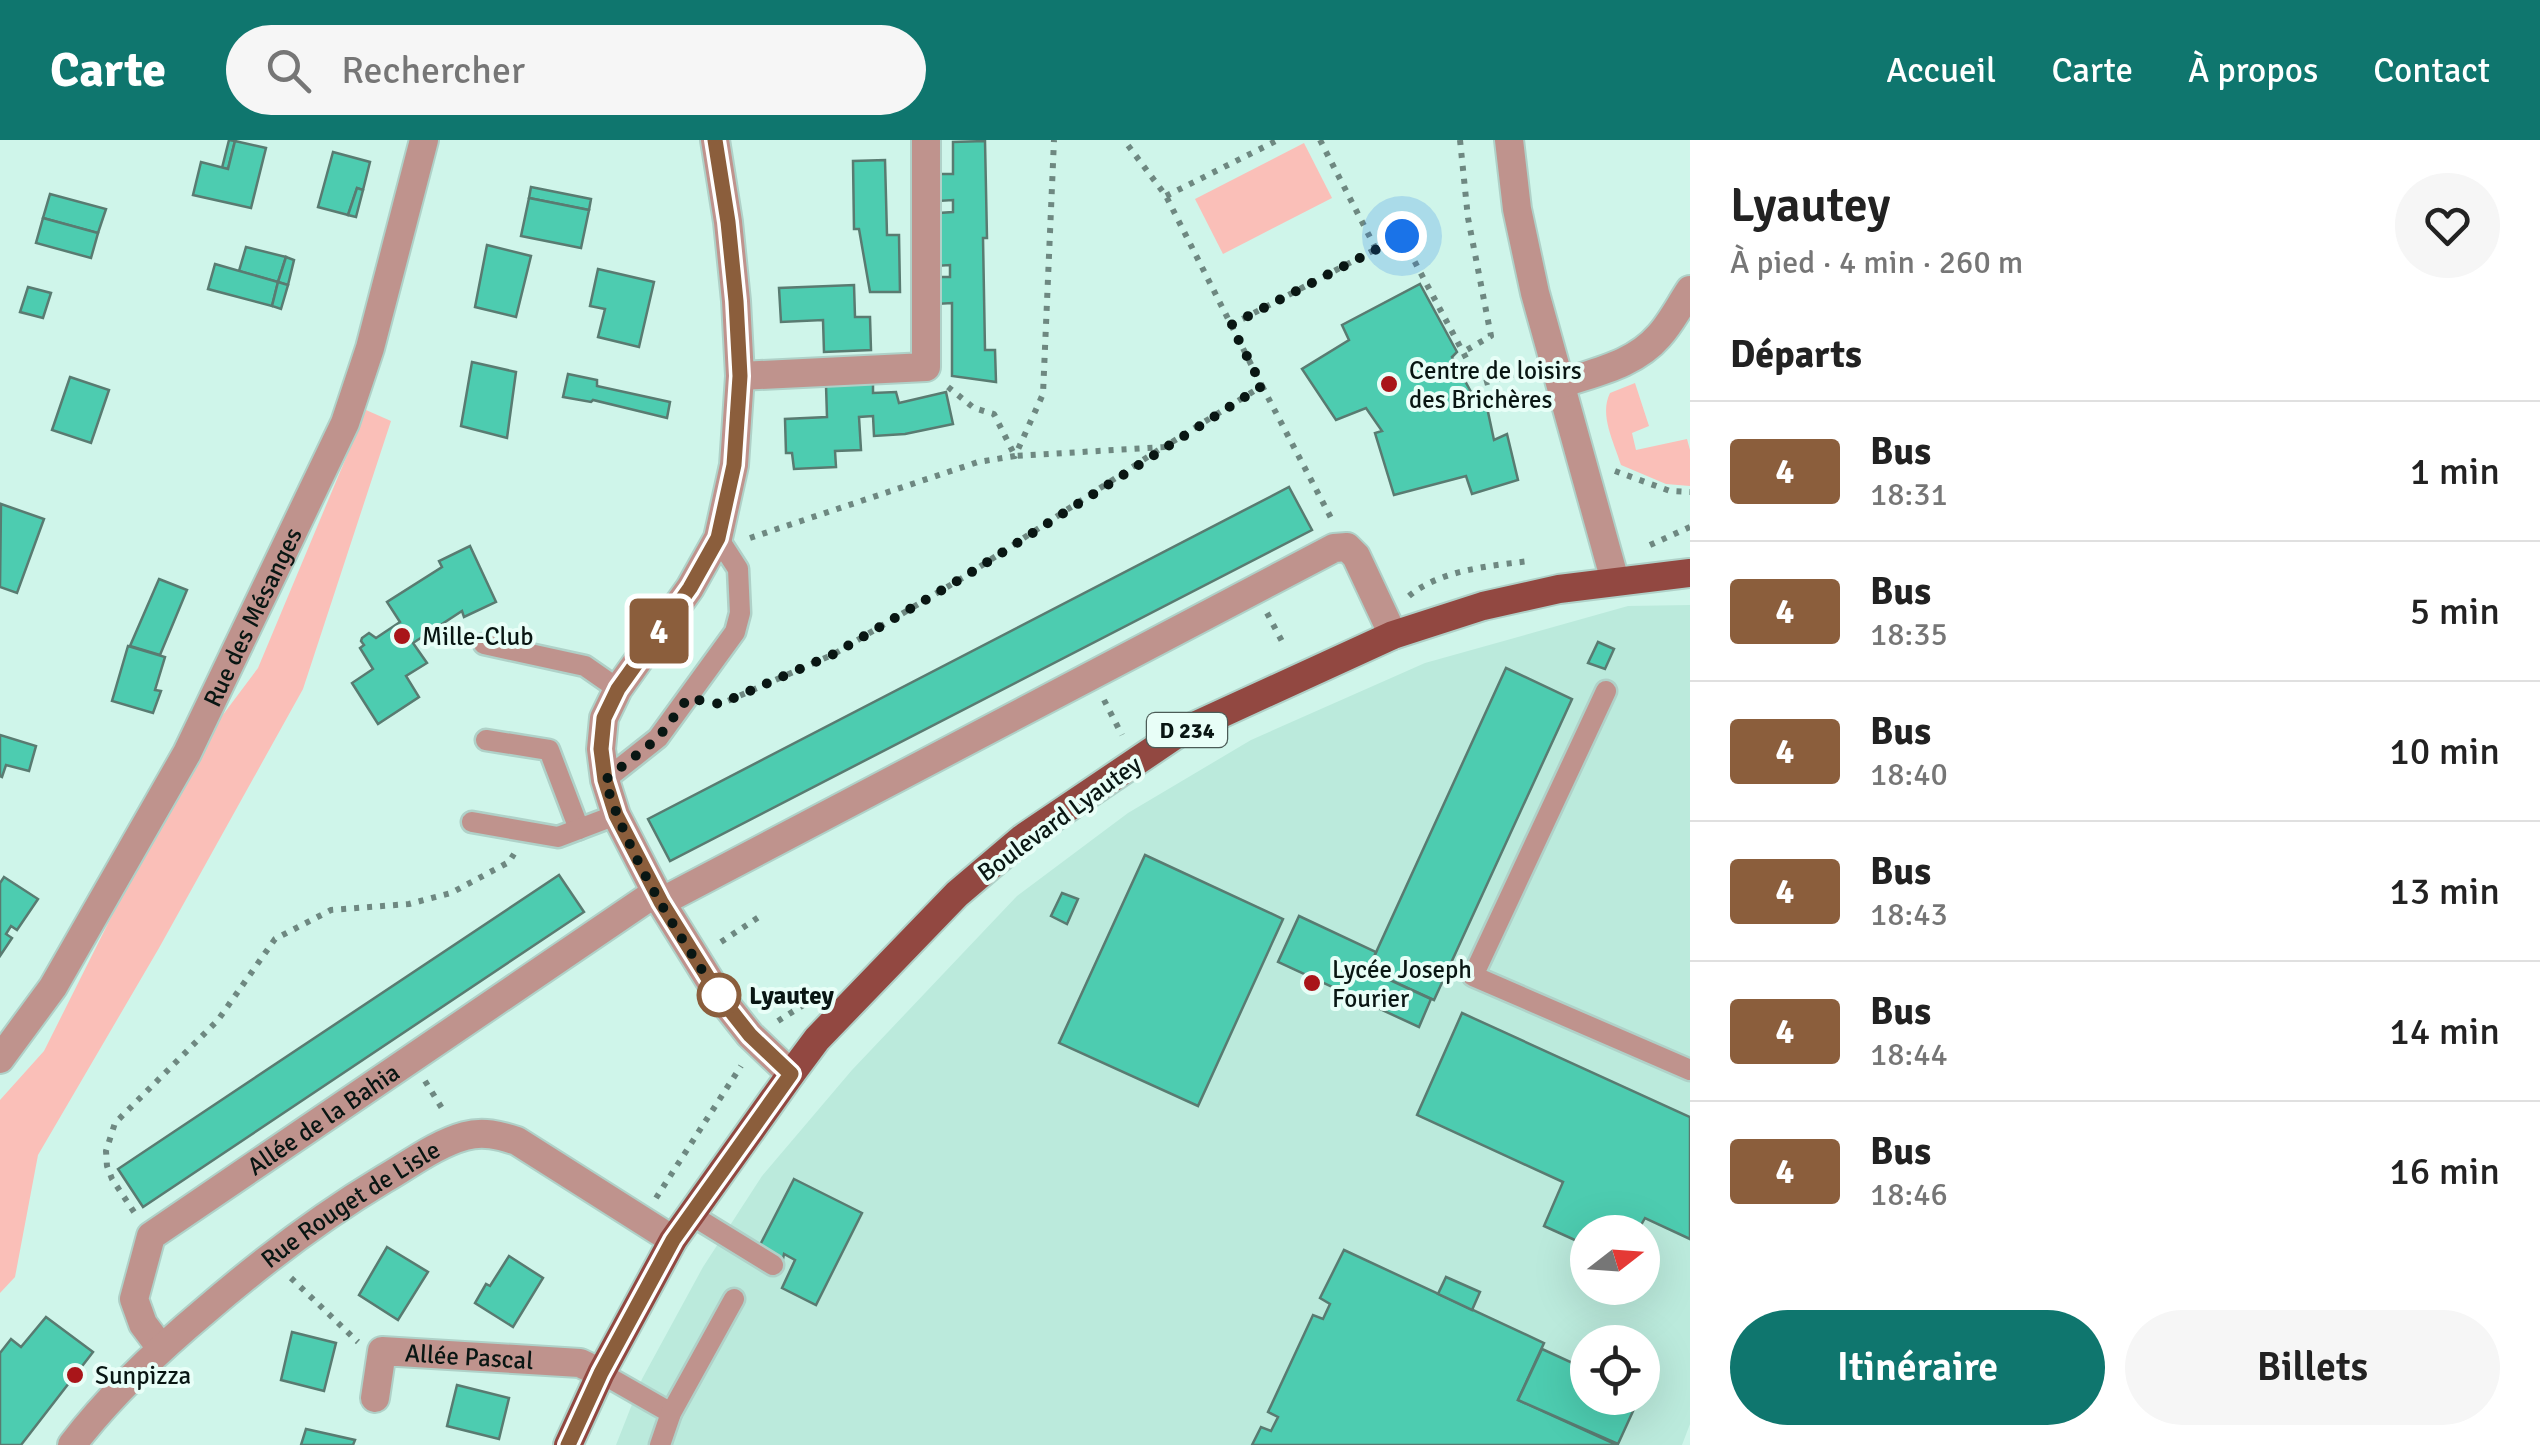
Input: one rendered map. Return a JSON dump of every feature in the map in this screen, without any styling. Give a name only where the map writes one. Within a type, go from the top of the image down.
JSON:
[{"type":"main road","name":"Boulevard Lyautey","points":[[568,1445],[601,1373],[673,1240],[817,1039],[957,894],[1023,838],[1177,734],[1393,635],[1484,606],[1559,589],[1612,568],[1690,574]]},
{"type":"street","name":"Rue des Mésanges","points":[[0,1058],[53,988],[187,752],[345,423],[370,348],[424,140]]},
{"type":"street","points":[[715,140],[736,301],[740,376],[734,465],[718,538],[690,588],[618,689],[604,718],[601,749],[616,815],[658,898],[720,997],[750,1035],[791,1074]]},
{"type":"street","points":[[740,376],[926,368],[926,140]]},
{"type":"street","points":[[1509,140],[1516,209],[1535,293],[1612,568]]},
{"type":"street","points":[[1561,384],[1642,352],[1660,336],[1690,290]]},
{"type":"street","points":[[1340,548],[1356,556],[1393,635]]},
{"type":"street","name":"Allée de la Bahia","points":[[150,1236],[597,934],[658,898],[1340,548]]},
{"type":"street","name":"Rue Rouget de Lisle","points":[[72,1445],[96,1414],[161,1348],[269,1256],[353,1198],[438,1147],[467,1135],[495,1133],[517,1141],[673,1240]]},
{"type":"street","points":[[150,1236],[134,1300],[143,1324],[161,1348]]},
{"type":"street","name":"Allée Pascal","points":[[375,1398],[382,1351],[580,1363],[601,1373]]},
{"type":"lane","points":[[605,780],[658,738],[735,632],[740,613],[738,569],[718,538]]},
{"type":"lane","points":[[484,644],[585,666],[618,689]]},
{"type":"lane","points":[[1606,691],[1473,976],[1690,1070]]},
{"type":"lane","points":[[486,740],[549,750],[579,829]]},
{"type":"lane","points":[[472,822],[558,837],[616,815]]},
{"type":"lane","points":[[690,1214],[772,1264]]},
{"type":"lane","points":[[660,1445],[671,1413],[734,1299]]},
{"type":"lane","points":[[601,1373],[671,1413]]},
{"type":"path","points":[[1014,456],[1043,394],[1054,140]]},
{"type":"path","points":[[1124,140],[1166,196],[1340,548]]},
{"type":"path","points":[[1166,196],[1278,140]]},
{"type":"path","points":[[1320,140],[1376,250]]},
{"type":"path","points":[[1460,140],[1468,218],[1492,336],[1464,352]]},
{"type":"path","points":[[1231,325],[1402,236],[1480,384],[1512,374]]},
{"type":"path","points":[[926,368],[974,408],[994,414],[1014,456]]},
{"type":"path","points":[[688,698],[720,704],[834,654],[964,577],[1262,386]]},
{"type":"path","points":[[718,538],[755,538],[978,462],[1164,446]]},
{"type":"path","points":[[1581,459],[1670,490],[1690,492]]},
{"type":"path","points":[[1612,568],[1638,550],[1690,527]]},
{"type":"path","points":[[150,1236],[107,1166],[106,1151],[115,1123],[218,1020],[275,939],[331,910],[409,904],[451,893],[508,862],[528,832]]},
{"type":"path","points":[[695,960],[762,915]]},
{"type":"path","points":[[412,1060],[444,1110],[467,1135]]},
{"type":"path","points":[[269,1256],[360,1343],[382,1351]]},
{"type":"shaded area","points":[[1304,143],[1332,198],[1223,254],[1195,199]]},
{"type":"shaded area","points":[[1635,383],[1649,426],[1632,433],[1636,450],[1687,439],[1690,486],[1666,484],[1621,465],[1609,429],[1607,401],[1610,393]]},
{"type":"shaded area","points":[[366,410],[391,421],[303,689],[38,1155],[15,1277],[0,1293],[0,1100],[44,1051],[192,756],[258,668]]},
{"type":"shaded area","name":"Lycée Joseph Fourier","points":[[1690,605],[1690,1424],[1682,1445],[616,1445],[642,1379],[703,1267],[762,1176],[852,1070],[1017,896],[1128,813],[1251,740],[1425,663],[1628,606]]},
{"type":"building","points":[[229,140],[235,141],[228,169],[222,168]]},
{"type":"building","points":[[235,141],[266,148],[251,208],[193,195],[201,162],[228,169]]},
{"type":"building","points":[[985,141],[985,350],[995,350],[996,382],[952,376],[952,303],[936,304],[936,277],[950,277],[950,265],[935,266],[939,213],[953,212],[953,200],[938,201],[939,174],[953,174],[953,142]]},
{"type":"building","points":[[333,152],[370,162],[363,190],[357,188],[348,215],[318,207]]},
{"type":"building","points":[[885,160],[887,235],[899,235],[900,292],[870,292],[859,229],[854,229],[853,161]]},
{"type":"building","points":[[531,187],[591,199],[589,210],[529,198]]},
{"type":"building","points":[[357,188],[363,190],[356,217],[348,215]]},
{"type":"building","points":[[50,194],[106,209],[98,233],[43,218]]},
{"type":"building","points":[[529,198],[589,210],[581,248],[521,236]]},
{"type":"building","points":[[43,218],[98,233],[91,258],[36,243]]},
{"type":"building","points":[[487,245],[531,256],[516,317],[475,307]]},
{"type":"building","points":[[246,247],[286,257],[278,282],[239,271]]},
{"type":"building","points":[[286,257],[294,260],[288,285],[278,282]]},
{"type":"building","points":[[215,264],[278,282],[272,306],[208,289]]},
{"type":"building","points":[[598,269],[654,282],[639,347],[598,337],[605,309],[590,306]]},
{"type":"building","points":[[278,282],[288,285],[281,309],[272,306]]},
{"type":"building","name":"Centre de loisirs des Brichères","points":[[1420,284],[1457,352],[1452,357],[1476,401],[1485,398],[1494,440],[1507,434],[1518,480],[1472,494],[1466,476],[1394,495],[1375,433],[1382,431],[1366,408],[1336,420],[1302,369],[1349,340],[1342,325]]},
{"type":"building","points":[[854,285],[855,317],[870,317],[871,350],[824,352],[823,320],[781,322],[779,288]]},
{"type":"building","points":[[28,287],[51,293],[43,318],[20,312]]},
{"type":"building","points":[[472,362],[516,372],[507,438],[461,426]]},
{"type":"building","points":[[568,374],[597,380],[597,386],[670,402],[667,418],[563,397]]},
{"type":"building","points":[[70,377],[109,390],[91,443],[52,430]]},
{"type":"building","points":[[873,383],[873,393],[896,392],[899,403],[946,392],[953,424],[874,436],[873,416],[859,417],[861,450],[835,451],[836,467],[794,469],[792,453],[786,453],[785,419],[827,417],[826,385]]},
{"type":"building","points":[[1289,487],[1312,530],[670,861],[648,819]]},
{"type":"building","points":[[1,504],[44,519],[17,593],[0,587]]},
{"type":"building","name":"Mille-Club","points":[[470,546],[496,602],[464,617],[462,611],[413,643],[427,663],[406,676],[419,697],[378,724],[352,683],[373,669],[360,648],[364,645],[362,638],[369,633],[376,638],[400,622],[387,602],[442,567],[439,561]]},
{"type":"building","points":[[159,579],[187,590],[160,655],[130,646]]},
{"type":"building","points":[[1598,642],[1614,649],[1605,669],[1588,663]]},
{"type":"building","points":[[128,646],[165,657],[155,690],[161,691],[153,713],[112,701]]},
{"type":"building","points":[[1506,668],[1572,699],[1434,1000],[1368,970]]},
{"type":"building","points":[[0,735],[36,746],[29,771],[6,765],[0,776]]},
{"type":"building","points":[[1145,855],[1283,919],[1198,1106],[1059,1043]]},
{"type":"building","points":[[559,875],[584,912],[143,1207],[118,1169]]},
{"type":"building","points":[[4,877],[38,899],[17,930],[11,926],[6,934],[12,938],[0,956],[0,883]]},
{"type":"building","points":[[1062,893],[1078,899],[1067,924],[1051,916]]},
{"type":"building","points":[[1299,916],[1376,952],[1368,970],[1431,999],[1419,1027],[1278,962]]},
{"type":"building","points":[[1462,1013],[1690,1117],[1690,1239],[1660,1225],[1660,1215],[1570,1215],[1570,1238],[1544,1226],[1563,1182],[1417,1115]]},
{"type":"building","points":[[794,1179],[862,1213],[816,1305],[782,1288],[795,1260],[784,1254],[783,1259],[759,1247]]},
{"type":"building","points":[[387,1247],[428,1272],[398,1320],[359,1295]]},
{"type":"building","points":[[1344,1250],[1544,1343],[1518,1400],[1617,1445],[1252,1445],[1261,1427],[1271,1431],[1278,1417],[1268,1412],[1313,1315],[1323,1319],[1330,1304],[1320,1298]]},
{"type":"building","points":[[509,1256],[543,1278],[513,1327],[475,1303]]},
{"type":"building","points":[[1446,1277],[1480,1292],[1472,1310],[1438,1294]]},
{"type":"building","points":[[46,1317],[93,1352],[21,1445],[0,1445],[0,1353],[11,1339],[21,1347]]},
{"type":"building","points":[[292,1332],[336,1343],[324,1391],[281,1380]]},
{"type":"building","points":[[1542,1349],[1570,1362],[1570,1415],[1631,1415],[1618,1444],[1518,1400]]},
{"type":"building","points":[[457,1385],[509,1398],[499,1439],[447,1426]]},
{"type":"building","points":[[306,1429],[355,1440],[353,1445],[301,1445]]},
{"type":"bus line","name":"4","points":[[568,1445],[601,1373],[673,1240],[791,1074],[750,1035],[720,997],[661,902],[616,815],[601,749],[604,718],[618,689],[690,588],[718,538],[734,465],[740,376],[736,301],[715,140]]},
{"type":"place","name":"Centre de loisirs des Brichères","points":[[1389,384]]},
{"type":"place","name":"Mille-Club","points":[[402,636]]},
{"type":"place","name":"Lycée Joseph Fourier","points":[[1312,983]]},
{"type":"place","name":"Lyautey","points":[[719,995]]},
{"type":"place","name":"Sunpizza","points":[[75,1375]]},
{"type":"route","points":[[719,995],[656,893],[616,815],[605,780],[658,738],[688,698],[720,704],[834,654],[964,577],[1262,386],[1231,325],[1402,236]]}]
